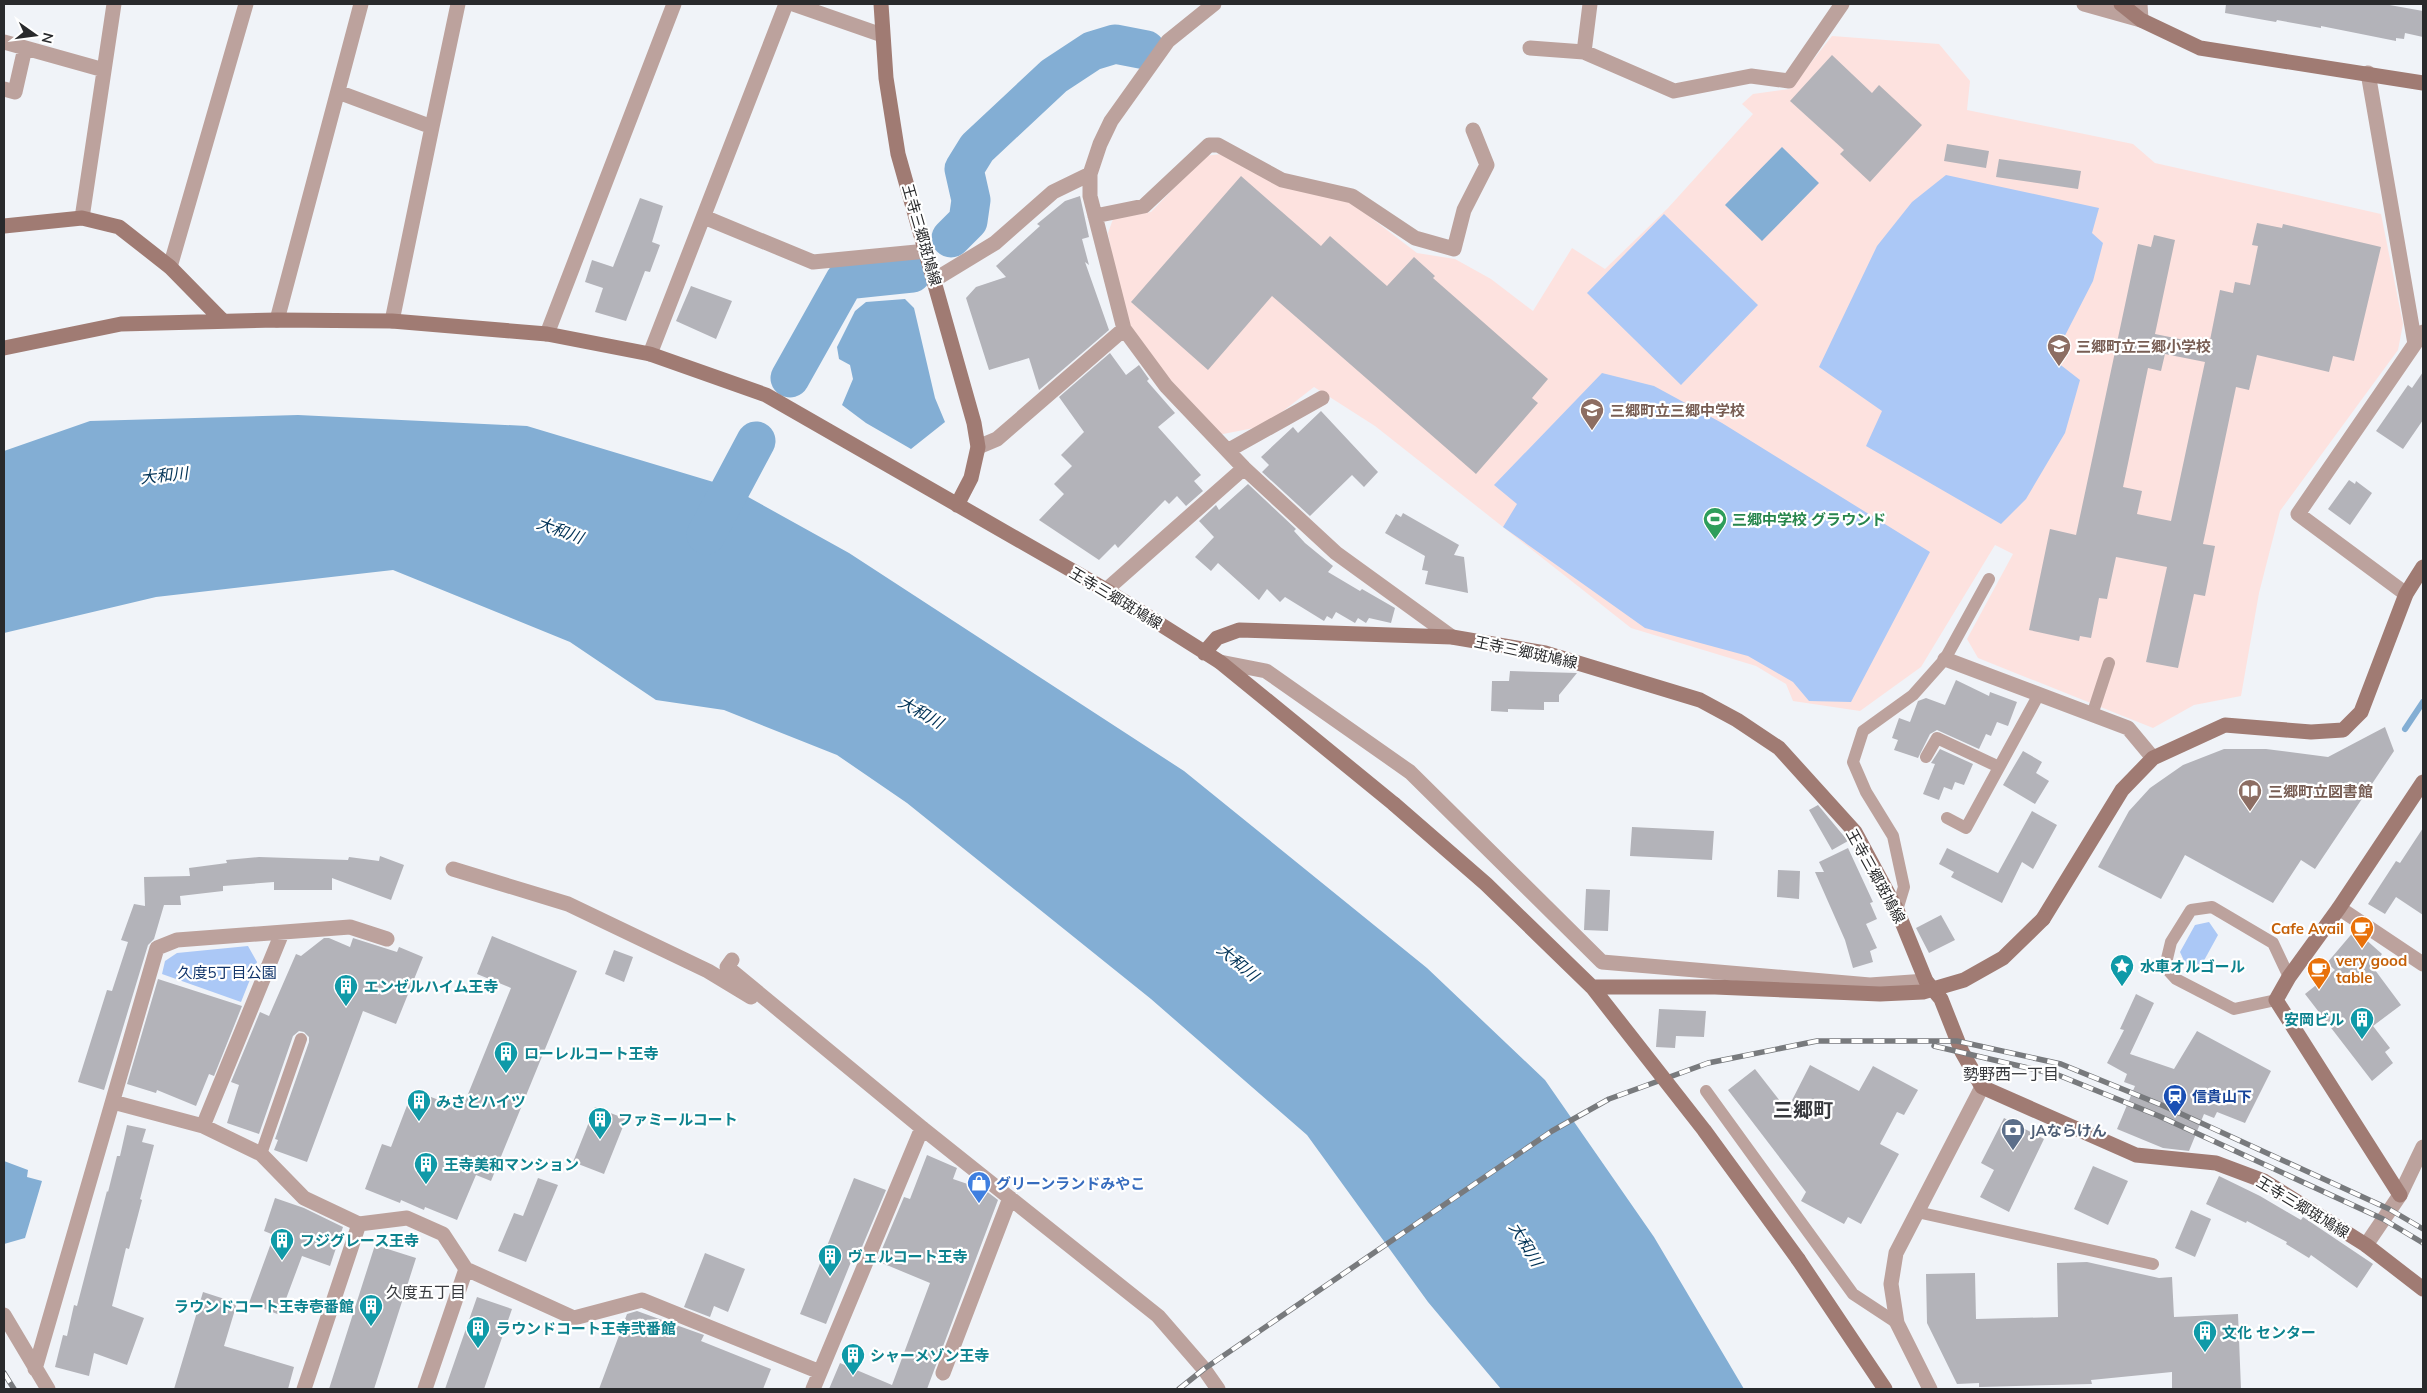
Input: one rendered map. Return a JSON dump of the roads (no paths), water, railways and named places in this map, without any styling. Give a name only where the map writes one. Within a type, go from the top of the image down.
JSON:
[{"type":"street","points":[[82,218],[114,4]]},
{"type":"street","points":[[170,267],[246,4]]},
{"type":"street","points":[[277,320],[361,4]]},
{"type":"street","points":[[392,321],[458,4]]},
{"type":"street","points":[[547,334],[674,4]]},
{"type":"street","points":[[650,354],[786,4]]},
{"type":"street","points":[[794,4],[882,35]]},
{"type":"street","name":"王寺三郷斑鳩線","points":[[881,4],[886,78],[898,154],[927,251],[974,424],[978,447],[971,478],[957,505],[1106,590],[1204,653],[1217,638],[1239,630],[1452,637],[1554,656],[1700,700],[1737,720],[1779,748],[1855,832],[1897,910],[1926,981],[1941,999],[1962,1052],[1982,1087],[2136,1155],[2216,1163],[2264,1181],[2366,1245],[2423,1289]]},
{"type":"street","points":[[1214,4],[1168,41],[1111,121],[1100,144],[1090,174],[1090,196],[1124,330],[1166,386],[1229,450],[1244,468],[1336,553],[1452,637]]},
{"type":"street","points":[[1584,52],[1590,4]]},
{"type":"street","points":[[1530,48],[1584,52],[1674,91],[1751,76],[1789,80],[1842,4]]},
{"type":"street","points":[[2084,4],[2141,20],[2200,48],[2423,83]]},
{"type":"street","points":[[2121,4],[2141,20]]},
{"type":"street","points":[[2140,4],[2141,20]]},
{"type":"street","points":[[4,42],[104,70]]},
{"type":"street","points":[[4,89],[15,92],[25,48]]},
{"type":"street","points":[[2368,73],[2419,338],[2298,514],[2406,594]]},
{"type":"street","points":[[338,92],[432,126]]},
{"type":"street","points":[[1095,216],[1144,206],[1209,145],[1218,145],[1282,180],[1352,196],[1415,238],[1454,249],[1464,210],[1487,165],[1473,130]]},
{"type":"street","points":[[934,280],[995,243],[1053,192],[1090,174]]},
{"type":"street","points":[[704,217],[813,262],[927,251]]},
{"type":"street","points":[[4,226],[82,218],[119,227],[170,267],[222,320]]},
{"type":"street","points":[[4,348],[121,324],[222,320],[392,321],[547,334],[650,354],[766,395],[957,505]]},
{"type":"street","points":[[978,447],[997,439],[1124,330]]},
{"type":"street","points":[[1229,450],[1322,398]]},
{"type":"street","points":[[1106,590],[1244,468]]},
{"type":"street","points":[[1592,987],[1715,987],[1880,994],[1923,992],[1964,980],[2003,958],[2043,919],[2122,790],[2153,758],[2225,725],[2310,732],[2343,730],[2361,712],[2406,594],[2423,567]]},
{"type":"street","points":[[1204,653],[1220,662],[1394,804],[1486,884],[1592,987],[1704,1130],[1798,1259],[1885,1389]]},
{"type":"street","points":[[1945,659],[2128,728],[2153,758]]},
{"type":"street","points":[[1220,662],[1266,671],[1410,772],[1602,962],[1870,985],[1926,981]]},
{"type":"street","points":[[2400,1194],[2276,1000],[2289,977],[2339,908],[2423,782]]},
{"type":"street","points":[[453,869],[568,904],[708,971],[797,1025]]},
{"type":"street","points":[[2339,908],[2423,964]]},
{"type":"street","points":[[35,1369],[114,1102],[157,948],[177,940],[350,927],[387,939]]},
{"type":"street","points":[[203,1126],[282,933]]},
{"type":"street","points":[[732,960],[727,968],[922,1128],[1158,1316],[1204,1369],[1218,1389]]},
{"type":"street","points":[[1930,1389],[1897,1323],[1891,1284],[1896,1253],[1982,1087]]},
{"type":"street","points":[[114,1102],[203,1126],[261,1154],[304,1198],[359,1224],[407,1218],[443,1234],[466,1269],[574,1318],[642,1300],[820,1372]]},
{"type":"street","points":[[813,1389],[922,1128]]},
{"type":"street","points":[[2366,1245],[2400,1194],[2423,1147]]},
{"type":"street","points":[[943,1373],[1010,1198]]},
{"type":"street","points":[[304,1389],[359,1224]]},
{"type":"street","points":[[426,1389],[466,1269]]},
{"type":"street","points":[[4,1316],[48,1389]]},
{"type":"lane","points":[[1897,910],[1904,887],[1893,836],[1866,792],[1853,762],[1863,731],[1913,695],[1945,659],[1989,579]]},
{"type":"lane","points":[[2092,715],[2109,663]]},
{"type":"lane","points":[[1947,818],[1966,828],[2039,694]]},
{"type":"lane","points":[[1926,757],[1937,738],[1999,767]]},
{"type":"lane","points":[[2276,1000],[2234,1008],[2176,979],[2165,967],[2171,942],[2191,910],[2212,907],[2273,943],[2289,977]]},
{"type":"lane","points":[[261,1154],[301,1039]]},
{"type":"lane","points":[[1706,1091],[1853,1294],[1897,1323]]},
{"type":"lane","points":[[1917,1212],[2153,1264]]},
{"type":"water","points":[[1782,147],[1819,183],[1762,241],[1725,205]]},
{"type":"water","points":[[905,299],[914,308],[935,398],[945,422],[911,449],[866,423],[842,405],[853,379],[850,365],[839,359],[837,347],[855,311],[866,302]]},
{"type":"water","name":"大和川","points":[[298,415],[527,426],[730,487],[849,553],[1184,771],[1427,968],[1545,1080],[1654,1237],[1744,1389],[1501,1389],[1428,1302],[1307,1135],[1151,999],[907,803],[837,755],[724,710],[656,700],[570,642],[393,570],[156,597],[4,633],[4,451],[90,421]]},
{"type":"water","points":[[4,1161],[28,1170],[27,1177],[42,1181],[25,1238],[4,1244]]},
{"type":"waterway","points":[[951,238],[968,221],[971,200],[964,169],[977,148],[1054,76],[1092,51],[1115,44],[1146,50]]},
{"type":"waterway","points":[[790,378],[845,280],[912,273]]},
{"type":"waterway","points":[[706,535],[756,441]]},
{"type":"waterway","points":[[2405,729],[2423,702]]},
{"type":"railway","points":[[1179,1389],[1204,1369],[1552,1131],[1609,1099],[1708,1063],[1817,1041],[1957,1041],[2061,1064],[2164,1106],[2389,1209],[2423,1229]]},
{"type":"railway","points":[[1934,1046],[2058,1075],[2159,1116],[2383,1219],[2423,1243]]},
{"type":"railway","points":[[4,1373],[14,1389]]},
{"type":"place","name":"三郷町立三郷小学校","points":[[2059,367]]},
{"type":"place","name":"三郷町立三郷中学校","points":[[1592,431]]},
{"type":"place","name":"三郷中学校 グラウンド","points":[[1715,540]]},
{"type":"place","name":"三郷町立図書館","points":[[2250,812]]},
{"type":"place","name":"Cafe Avail","points":[[2362,949]]},
{"type":"place","name":"水車オルゴール","points":[[2122,987]]},
{"type":"place","name":"very good table","points":[[2319,990]]},
{"type":"place","name":"エンゼルハイム王寺","points":[[346,1007]]},
{"type":"place","name":"安岡ビル","points":[[2362,1040]]},
{"type":"place","name":"ローレルコート王寺","points":[[506,1074]]},
{"type":"place","name":"信貴山下","points":[[2175,1117]]},
{"type":"place","name":"みさとハイツ","points":[[419,1122]]},
{"type":"place","name":"ファミールコート","points":[[600,1140]]},
{"type":"place","name":"JAならけん","points":[[2013,1151]]},
{"type":"place","name":"王寺美和マンション","points":[[426,1185]]},
{"type":"place","name":"グリーンランドみやこ","points":[[979,1204]]},
{"type":"place","name":"フジグレース王寺","points":[[282,1261]]},
{"type":"place","name":"ヴェルコート王寺","points":[[830,1277]]},
{"type":"place","name":"ラウンドコート王寺壱番館","points":[[371,1327]]},
{"type":"place","name":"ラウンドコート王寺弐番館","points":[[478,1349]]},
{"type":"place","name":"文化 センター","points":[[2205,1353]]},
{"type":"place","name":"シャーメゾン王寺","points":[[853,1376]]},
{"type":"district","name":"勢野西一丁目","points":[[2011,1074]]},
{"type":"district","name":"三郷町","points":[[1803,1109]]},
{"type":"district","name":"久度五丁目","points":[[426,1292]]},
{"type":"park label","name":"久度5丁目公園","points":[[227,972]]}]
